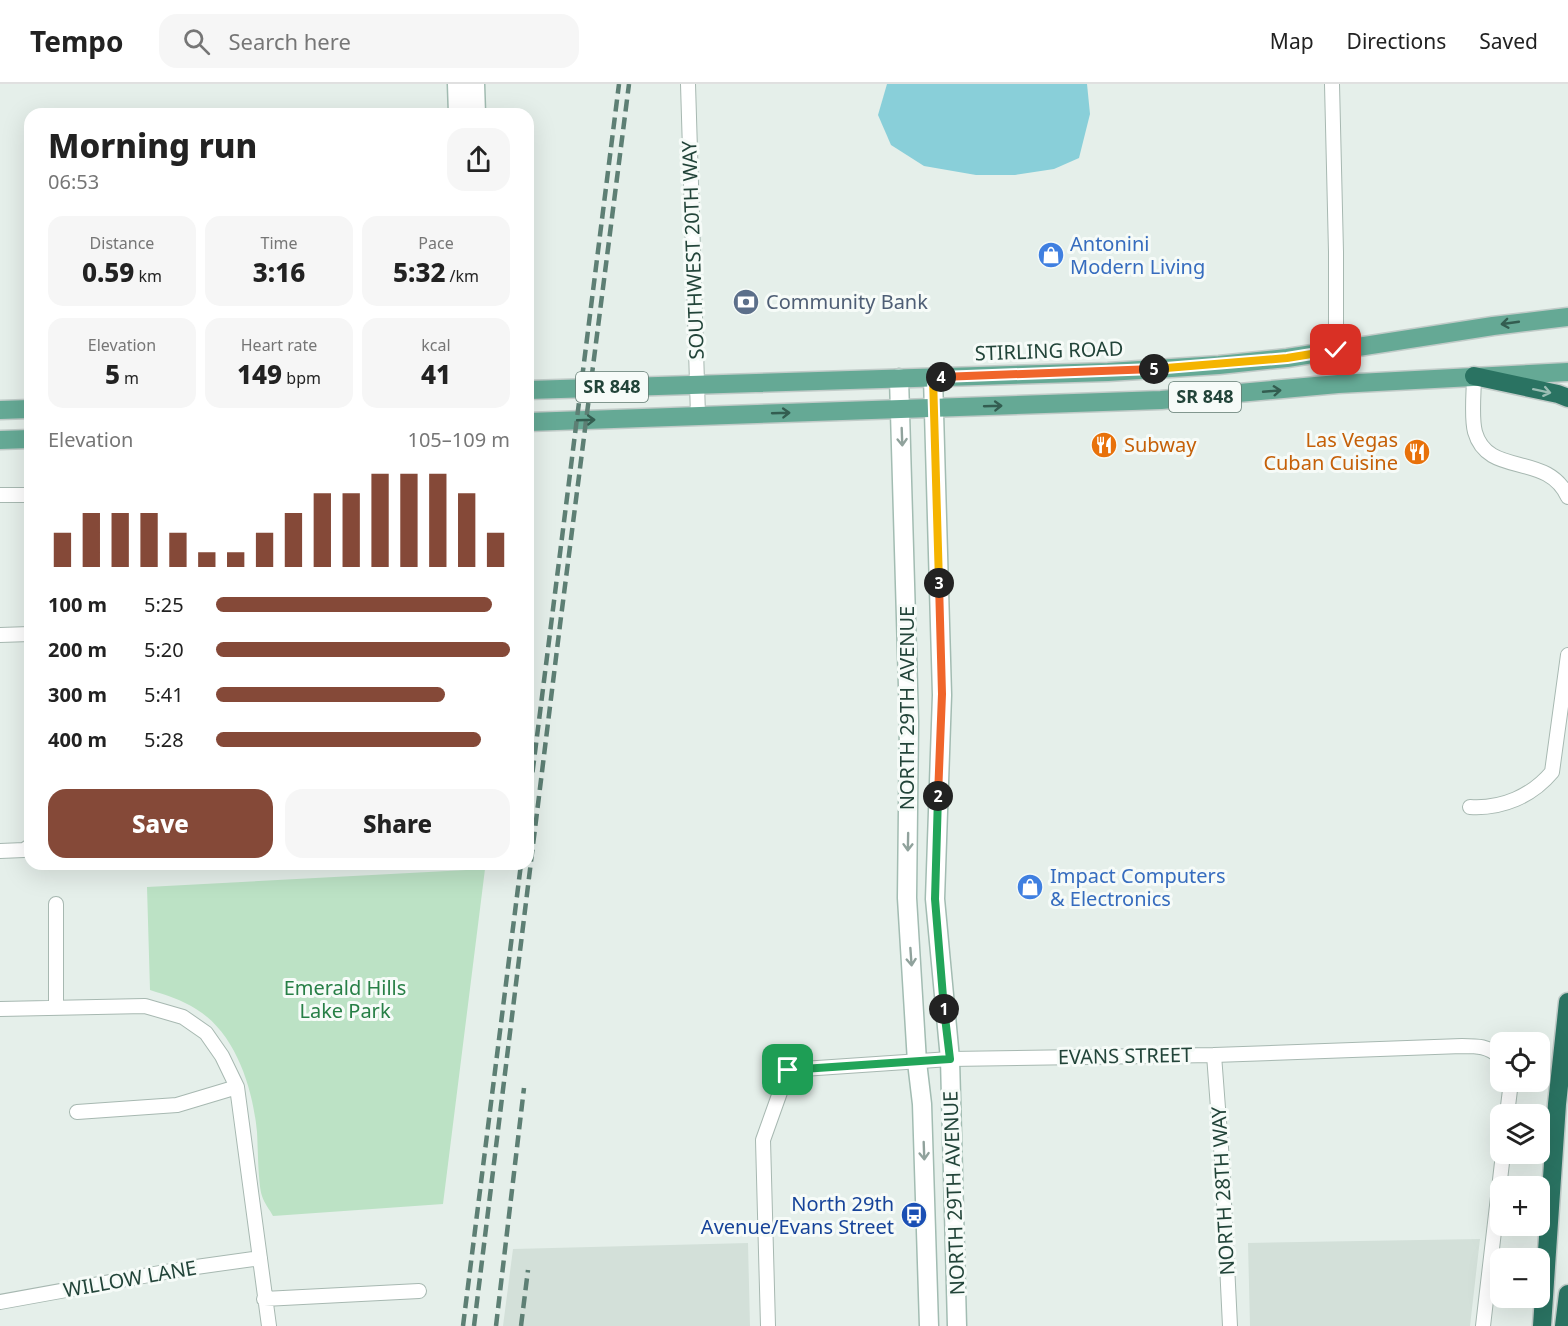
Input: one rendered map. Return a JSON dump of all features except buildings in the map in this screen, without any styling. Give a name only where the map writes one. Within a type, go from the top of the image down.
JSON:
[{"type":"highway","points":[[1474,376],[1568,398]]},
{"type":"highway","points":[[1542,1326],[1557,1104],[1568,1002]]},
{"type":"highway","points":[[1564,1326],[1568,1294]]},
{"type":"main road","name":"STIRLING ROAD","points":[[534,390],[1108,372],[1219,365],[1287,358],[1503,324],[1568,317]]},
{"type":"main road","name":"SR 848","points":[[534,422],[1161,400],[1338,384],[1568,372]]},
{"type":"main road","points":[[0,410],[24,409]]},
{"type":"main road","points":[[0,440],[24,439]]},
{"type":"street","points":[[458,84],[458,108]]},
{"type":"street","points":[[475,84],[476,108]]},
{"type":"street","name":"SOUTHWEST 20TH WAY","points":[[688,84],[698,416]]},
{"type":"street","points":[[1332,84],[1336,350]]},
{"type":"street","points":[[1474,376],[1474,431],[1483,448],[1498,458],[1549,474],[1562,486],[1568,497]]},
{"type":"street","name":"NORTH 29TH AVENUE","points":[[933,377],[942,694],[935,899],[950,1059],[957,1326]]},
{"type":"street","name":"NORTH 29TH AVENUE","points":[[899,378],[909,721],[907,898],[917,1062],[922,1104],[929,1326]]},
{"type":"street","points":[[0,495],[24,495]]},
{"type":"street","points":[[0,635],[24,634]]},
{"type":"street","points":[[1470,807],[1500,805],[1522,797],[1539,786],[1552,772],[1568,655]]},
{"type":"street","points":[[0,851],[24,850]]},
{"type":"street","points":[[56,904],[56,1007]]},
{"type":"street","points":[[0,1009],[145,1006],[183,1017],[206,1033],[222,1056],[237,1087],[269,1326]]},
{"type":"street","name":"EVANS STREET","points":[[768,1326],[763,1140],[788,1070],[950,1059],[1214,1055],[1462,1046],[1479,1046],[1490,1049]]},
{"type":"street","name":"NORTH 28TH WAY","points":[[1214,1055],[1221,1138],[1230,1326]]},
{"type":"street","points":[[77,1112],[177,1105],[237,1087]]},
{"type":"street","points":[[1483,1326],[1502,1164]]},
{"type":"street","name":"WILLOW LANE","points":[[0,1302],[182,1269],[260,1258]]},
{"type":"street","points":[[264,1299],[419,1291]]},
{"type":"shaded area","points":[[1480,1239],[1470,1326],[1250,1326],[1248,1243]]},
{"type":"shaded area","points":[[748,1243],[750,1326],[503,1326],[513,1249]]},
{"type":"green space","name":"Emerald Hills Lake Park","points":[[485,870],[443,1204],[273,1216],[262,1196],[257,1132],[251,1098],[240,1063],[232,1047],[210,1019],[196,1009],[180,1000],[150,990],[147,887]]},
{"type":"water","points":[[887,84],[1087,84],[1090,114],[1079,158],[1054,169],[1015,175],[976,175],[924,166],[891,145],[878,115]]},
{"type":"railway","points":[[534,760],[619,84]]},
{"type":"railway","points":[[534,837],[629,84]]},
{"type":"railway","points":[[463,1326],[520,870]]},
{"type":"railway","points":[[474,1326],[530,870]]},
{"type":"railway","points":[[496,1326],[524,1088]]},
{"type":"railway","points":[[521,1326],[528,1270]]},
{"type":"place","name":"Antonini Modern Living","points":[[1051,255]]},
{"type":"place","name":"Community Bank","points":[[746,302]]},
{"type":"place","name":"Subway","points":[[1104,445]]},
{"type":"place","name":"Las Vegas Cuban Cuisine","points":[[1417,452]]},
{"type":"place","name":"Impact Computers & Electronics","points":[[1030,887]]},
{"type":"place","name":"North 29th Avenue/Evans Street","points":[[914,1215]]},
{"type":"route","points":[[788,1070],[950,1059],[935,899],[942,694],[933,377],[1108,372],[1219,365],[1336,350]]}]
